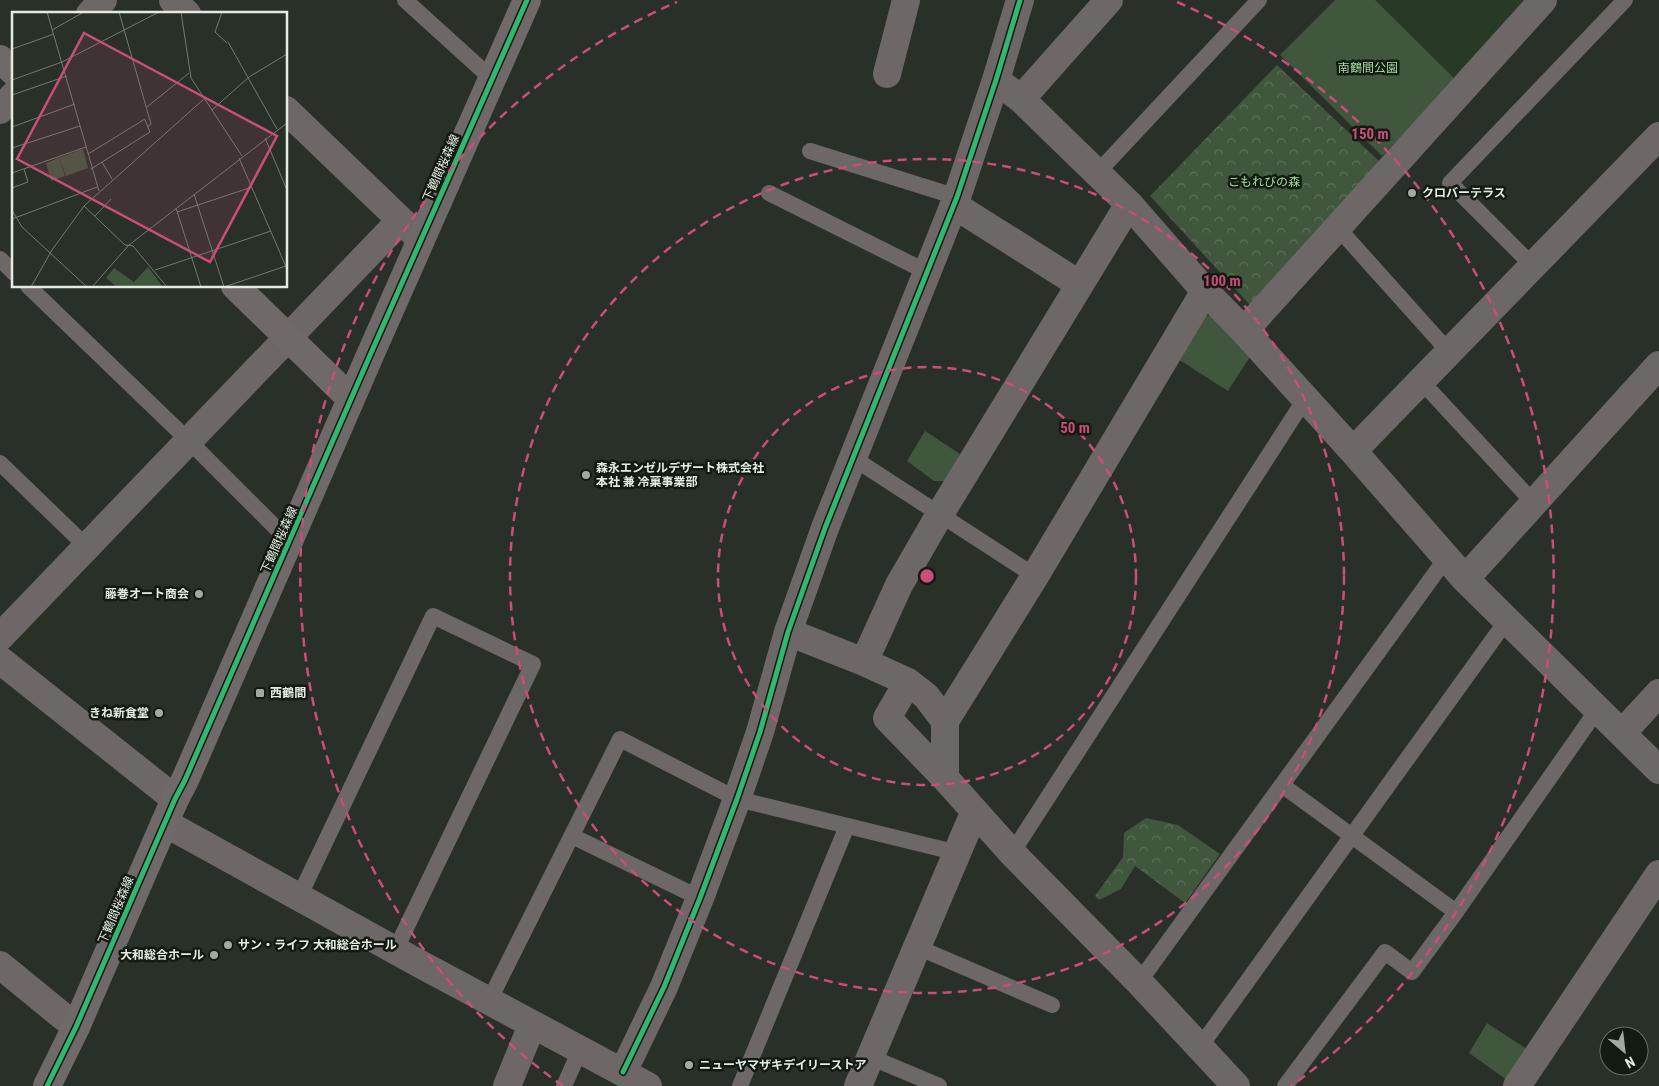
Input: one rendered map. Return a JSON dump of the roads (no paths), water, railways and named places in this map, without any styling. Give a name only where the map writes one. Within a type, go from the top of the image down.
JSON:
[{"type":"street","points":[[92,12],[103,0]]},
{"type":"street","points":[[173,0],[185,12]]},
{"type":"street","name":"下鶴間桜森線","points":[[47,1086],[76,1027],[185,780],[526,0]]},
{"type":"street","points":[[887,74],[906,0]]},
{"type":"street","points":[[623,1072],[664,987],[737,799],[760,732],[788,632],[825,528],[955,201],[996,80],[1020,0]]},
{"type":"street","points":[[1021,100],[1109,0]]},
{"type":"street","points":[[1244,331],[1543,0]]},
{"type":"street","points":[[0,59],[12,70]]},
{"type":"street","points":[[996,80],[1021,100],[1098,172],[1129,204],[1205,291],[1353,451],[1465,579],[1659,770]]},
{"type":"street","points":[[0,110],[12,97]]},
{"type":"street","points":[[288,112],[420,240]]},
{"type":"street","points":[[1353,451],[1659,136]]},
{"type":"street","points":[[955,201],[1079,284]]},
{"type":"street","points":[[864,662],[899,585],[940,514],[1129,204]]},
{"type":"street","points":[[0,637],[400,220]]},
{"type":"street","points":[[237,288],[351,399]]},
{"type":"street","points":[[944,778],[945,721],[1205,291]]},
{"type":"street","points":[[1465,579],[1659,365]]},
{"type":"street","points":[[788,632],[864,662],[908,682],[926,696],[945,721]]},
{"type":"street","points":[[0,660],[170,811],[299,897],[395,951],[648,1086]]},
{"type":"street","points":[[908,682],[887,718],[944,778],[974,813],[1139,982],[1236,1086]]},
{"type":"street","points":[[1622,734],[1659,693]]},
{"type":"street","points":[[858,1086],[974,813]]},
{"type":"street","points":[[1517,1086],[1659,874]]},
{"type":"street","points":[[0,965],[76,1027]]},
{"type":"street","points":[[507,1086],[532,1025]]},
{"type":"lane","points":[[405,0],[491,78]]},
{"type":"lane","points":[[1098,172],[1259,0]]},
{"type":"lane","points":[[1533,266],[1450,183],[1625,0]]},
{"type":"lane","points":[[810,151],[955,201]]},
{"type":"lane","points":[[769,193],[927,272]]},
{"type":"lane","points":[[1338,228],[1450,353]]},
{"type":"lane","points":[[0,259],[12,270]]},
{"type":"lane","points":[[30,288],[189,440],[289,541]]},
{"type":"lane","points":[[1422,382],[1534,503]]},
{"type":"lane","points":[[1012,853],[1305,398]]},
{"type":"lane","points":[[853,458],[1034,576]]},
{"type":"lane","points":[[0,463],[87,547]]},
{"type":"lane","points":[[1139,982],[1447,557]]},
{"type":"lane","points":[[299,897],[433,616],[534,664],[395,951]]},
{"type":"lane","points":[[1200,1046],[1507,620]]},
{"type":"lane","points":[[1285,1086],[1385,952],[1412,972],[1597,710]]},
{"type":"lane","points":[[489,1001],[620,739],[737,799],[958,853]]},
{"type":"lane","points":[[1282,786],[1456,912]]},
{"type":"lane","points":[[740,1086],[847,826]]},
{"type":"lane","points":[[572,836],[700,898]]},
{"type":"lane","points":[[917,947],[1052,1005]]},
{"type":"lane","points":[[564,1086],[580,1050]]},
{"type":"lane","points":[[870,1057],[939,1086]]},
{"type":"place","name":"クロバーテラス","points":[[1412,193]]},
{"type":"place","name":"森永エンゼルデザート株式会社 本社 兼 冷菓事業部","points":[[586,475]]},
{"type":"place","name":"藤巻オート商会","points":[[199,594]]},
{"type":"place","name":"西鶴間","points":[[260,693]]},
{"type":"place","name":"きね新食堂","points":[[159,713]]},
{"type":"place","name":"サン・ライフ 大和総合ホール","points":[[228,945]]},
{"type":"place","name":"大和総合ホール","points":[[214,955]]},
{"type":"place","name":"ニューヤマザキデイリーストア","points":[[689,1065]]},
{"type":"park label","name":"南鶴間公園","points":[[1368,68]]},
{"type":"park label","name":"こもれびの森","points":[[1264,182]]}]
